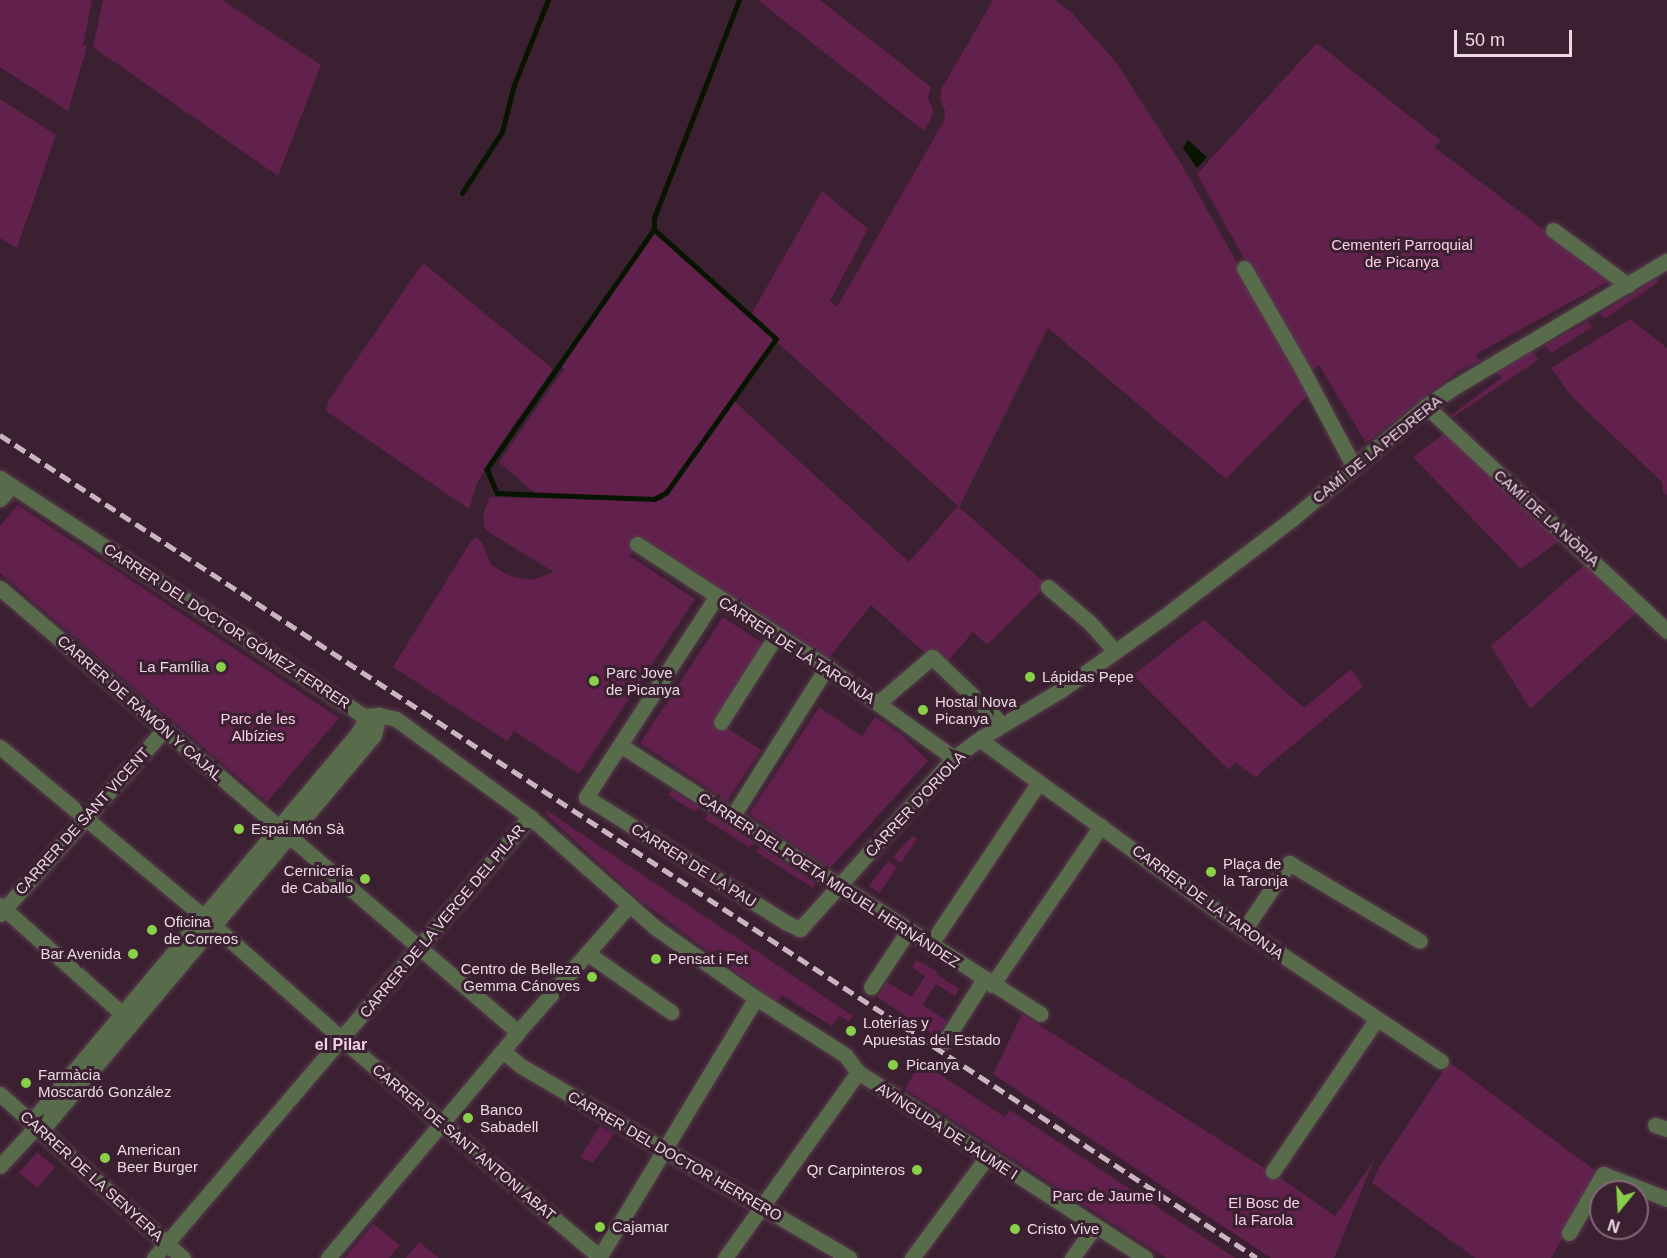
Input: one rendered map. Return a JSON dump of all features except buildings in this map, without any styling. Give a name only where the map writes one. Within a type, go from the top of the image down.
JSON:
[{"type":"street","points":[[1552,230],[1628,285]]},
{"type":"street","name":"CAMÍ DE LA PEDRERA","points":[[1161,619],[1292,519],[1426,406],[1667,261]]},
{"type":"street","points":[[1244,268],[1302,369],[1354,467]]},
{"type":"street","name":"CAMÍ DE LA NÒRIA","points":[[1426,406],[1667,631]]},
{"type":"street","points":[[0,499],[6,481]]},
{"type":"street","name":"CARRER DEL DOCTOR GÓMEZ FERRER","points":[[6,481],[372,715],[396,718],[530,817],[656,928],[756,998]]},
{"type":"street","name":"CARRER DE LA TARONJA","points":[[637,544],[827,667],[954,758]]},
{"type":"street","points":[[1048,587],[1089,622],[1115,651]]},
{"type":"street","name":"CARRER DE RAMÓN Y CAJAL","points":[[0,588],[518,1032]]},
{"type":"street","points":[[620,745],[716,597]]},
{"type":"street","name":"CARRER D'ORIOLA","points":[[804,927],[954,758],[1002,724],[1061,690],[1161,619]]},
{"type":"street","points":[[721,722],[770,645]]},
{"type":"street","points":[[878,703],[932,657],[1002,724]]},
{"type":"street","points":[[732,817],[827,667]]},
{"type":"street","points":[[0,1166],[36,1127],[285,832],[372,715]]},
{"type":"street","name":"CARRER DE SANT VICENT","points":[[1,909],[86,819],[165,729]]},
{"type":"street","name":"CARRER DE LA TARONJA","points":[[979,739],[1244,930],[1376,1020],[1441,1061]]},
{"type":"street","name":"CARRER DE LA PAU","points":[[620,745],[586,797],[792,926],[804,927]]},
{"type":"street","name":"CARRER DEL POETA MIGUEL HERNÁNDEZ","points":[[620,745],[1040,1014]]},
{"type":"street","name":"CARRER DE SANT ANTONI ABAT","points":[[0,747],[209,922],[341,1038],[599,1257]]},
{"type":"street","points":[[930,945],[1040,782]]},
{"type":"street","name":"CARRER DE LA VERGE DEL PILAR","points":[[154,1258],[530,817]]},
{"type":"street","points":[[945,1041],[1101,826]]},
{"type":"street","points":[[1244,930],[1289,863],[1420,940]]},
{"type":"street","points":[[328,1258],[518,1032],[629,905]]},
{"type":"street","points":[[1,909],[127,1019]]},
{"type":"street","points":[[872,987],[908,931]]},
{"type":"street","points":[[587,953],[671,1012]]},
{"type":"street","points":[[599,1257],[756,998]]},
{"type":"street","name":"AVINGUDA DE JAUME I","points":[[756,998],[845,1055],[858,1072],[1145,1258]]},
{"type":"street","points":[[1272,1171],[1376,1020]]},
{"type":"street","name":"CARRER DEL DOCTOR HERRERO","points":[[503,1051],[521,1066],[849,1258]]},
{"type":"street","points":[[725,1258],[858,1072]]},
{"type":"street","name":"CARRER DE LA SENYERA","points":[[0,1094],[183,1258]]},
{"type":"street","points":[[912,1258],[987,1157]]},
{"type":"street","points":[[1569,1233],[1603,1174],[1667,1199]]},
{"type":"street","points":[[1072,1258],[1095,1226]]},
{"type":"green space","points":[[0,0],[92,0],[83,45],[87,46],[68,111],[0,67]]},
{"type":"green space","points":[[103,0],[222,0],[321,65],[278,176],[93,47]]},
{"type":"green space","points":[[758,0],[820,0],[931,87],[928,98],[933,110],[924,131]]},
{"type":"green space","points":[[993,0],[1054,0],[1071,12],[1116,62],[1182,165],[1310,393],[1226,479],[1048,328],[959,507],[1047,585],[987,645],[973,632],[946,663],[925,653],[871,605],[828,659],[641,537],[630,556],[695,599],[579,774],[514,731],[507,741],[393,667],[471,541],[476,537],[482,543],[491,565],[510,576],[532,580],[554,572],[490,533],[484,527],[483,514],[490,497],[661,501],[680,478],[655,498],[537,495],[499,462],[564,369],[561,366],[654,228],[750,316],[822,191],[868,229],[830,301],[837,307],[944,121],[945,111],[940,99],[942,88]],"holes":[[[777,342],[958,506],[909,562],[734,401]]]},
{"type":"green space","name":"Cementeri Parroquial de Picanya","points":[[1317,43],[1441,141],[1434,147],[1611,280],[1476,354],[1480,361],[1460,370],[1366,443],[1319,365],[1308,373],[1197,174]]},
{"type":"green space","points":[[0,99],[56,135],[17,248],[0,238]]},
{"type":"green space","points":[[423,263],[553,369],[501,443],[478,481],[469,509],[326,411],[328,401]]},
{"type":"green space","points":[[1656,278],[1659,282],[1604,319],[1600,314]]},
{"type":"green space","points":[[1630,319],[1667,348],[1667,496],[1663,492],[1662,482],[1571,396],[1551,368]]},
{"type":"green space","points":[[1588,321],[1592,327],[1551,353],[1545,345]]},
{"type":"green space","points":[[1533,351],[1538,360],[1450,419],[1449,417],[1501,378],[1496,370]]},
{"type":"green space","points":[[1446,432],[1563,538],[1521,569],[1413,457]]},
{"type":"green space","name":"Parc de les Albízies","points":[[18,505],[339,718],[267,802],[0,573],[0,526]]},
{"type":"green space","points":[[1588,562],[1638,611],[1530,709],[1491,646]]},
{"type":"green space","points":[[723,617],[767,646],[718,722],[761,750],[727,801],[640,743]]},
{"type":"green space","points":[[1204,620],[1304,708],[1351,669],[1363,687],[1256,778],[1235,762],[1229,770],[1133,675]]},
{"type":"green space","points":[[819,707],[862,736],[875,717],[901,734],[928,761],[830,868],[749,814]]},
{"type":"green space","points":[[672,790],[699,807],[695,812],[668,795]]},
{"type":"green space","points":[[546,810],[853,1016],[849,1022],[839,1015],[832,1026],[782,995],[776,1002],[636,897],[547,815]]},
{"type":"green space","points":[[708,813],[754,842],[750,848],[705,819]]},
{"type":"green space","points":[[912,836],[917,839],[901,863],[893,857]]},
{"type":"green space","points":[[760,846],[815,883],[813,888],[756,852]]},
{"type":"green space","points":[[888,861],[897,867],[880,893],[869,886]]},
{"type":"green space","points":[[916,960],[937,971],[936,974],[959,989],[955,996],[936,984],[923,1005],[947,1021],[937,1037],[877,997],[887,982],[912,997],[925,976],[912,967]]},
{"type":"green space","name":"El Bosc de la Farola","points":[[1022,1014],[1283,1180],[1335,1216],[1374,1160],[1334,1258],[1271,1258],[993,1074]]},
{"type":"green space","name":"Parc de Jaume I","points":[[921,1062],[1005,1117],[1010,1110],[1235,1258],[1166,1258],[905,1089]]},
{"type":"green space","points":[[1449,1062],[1600,1174],[1596,1180],[1589,1180],[1589,1193],[1551,1258],[1475,1258],[1372,1183],[1380,1166]]},
{"type":"green space","points":[[600,1126],[614,1134],[593,1163],[580,1157]]},
{"type":"green space","points":[[37,1152],[55,1167],[37,1188],[19,1173]]},
{"type":"green space","points":[[373,1224],[400,1245],[389,1258],[345,1258]]},
{"type":"green space","points":[[419,1242],[433,1253],[439,1258],[406,1258]]},
{"type":"shaded area","points":[[1188,140],[1207,157],[1197,168],[1183,148]]},
{"type":"waterway","points":[[462,193],[502,132],[514,85],[548,0]]},
{"type":"waterway","points":[[654,230],[487,469],[497,493],[654,499],[666,493],[776,339],[654,230],[654,218],[739,0]]},
{"type":"railway","points":[[0,435],[1257,1258]]},
{"type":"place","name":"La Família","points":[[221,667]]},
{"type":"place","name":"Lápidas Pepe","points":[[1030,677]]},
{"type":"place","name":"Parc Jove de Picanya","points":[[594,681]]},
{"type":"place","name":"Hostal Nova Picanya","points":[[923,710]]},
{"type":"place","name":"Espai Món Sà","points":[[239,829]]},
{"type":"place","name":"Plaça de la Taronja","points":[[1211,872]]},
{"type":"place","name":"Cernicería de Caballo","points":[[365,879]]},
{"type":"place","name":"Oficina de Correos","points":[[152,930]]},
{"type":"place","name":"Bar Avenida","points":[[133,954]]},
{"type":"place","name":"Pensat i Fet","points":[[656,959]]},
{"type":"place","name":"Centro de Belleza Gemma Cánoves","points":[[592,977]]},
{"type":"place","name":"Loterías y Apuestas del Estado","points":[[851,1031]]},
{"type":"place","name":"Picanya","points":[[893,1065]]},
{"type":"place","name":"Farmàcia Moscardó González","points":[[26,1083]]},
{"type":"place","name":"Banco Sabadell","points":[[468,1118]]},
{"type":"place","name":"American Beer Burger","points":[[105,1158]]},
{"type":"place","name":"Qr Carpinteros","points":[[917,1170]]},
{"type":"place","name":"Cajamar","points":[[600,1227]]},
{"type":"place","name":"Cristo Vive","points":[[1015,1229]]},
{"type":"district","name":"el Pilar","points":[[341,1045]]}]
